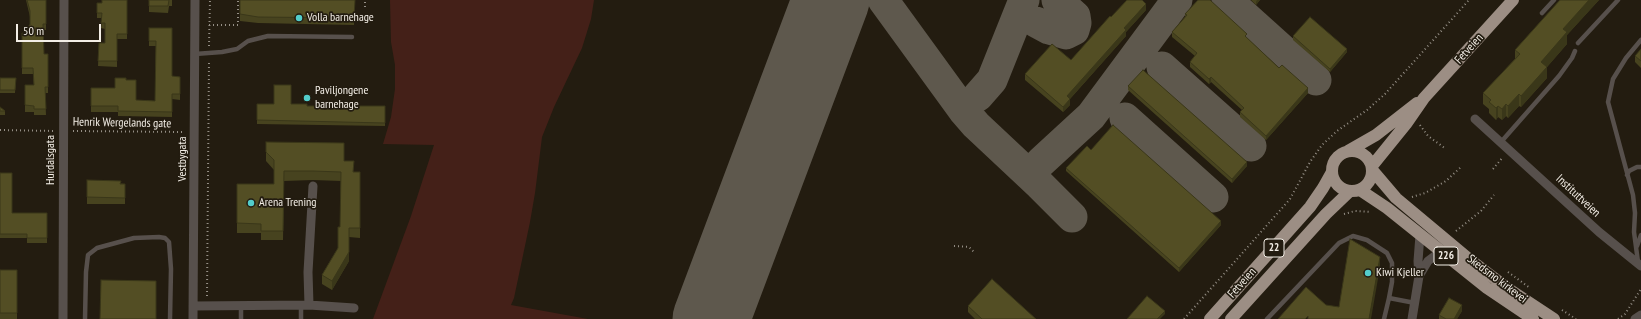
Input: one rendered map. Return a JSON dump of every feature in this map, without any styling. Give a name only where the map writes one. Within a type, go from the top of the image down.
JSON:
[{"type":"highway","name":"Fetveien","points":[[1373,168],[1424,98],[1513,0]]},
{"type":"highway","name":"Fetveien","points":[[1348,151],[1376,135],[1424,98]]},
{"type":"highway","points":[[1348,151],[1363,154],[1367,157],[1373,168]]},
{"type":"highway","name":"22","points":[[1332,172],[1335,161],[1342,153],[1348,151]]},
{"type":"highway","name":"22","points":[[1355,191],[1368,184],[1372,176],[1373,168]]},
{"type":"highway","name":"Skedsmo kirkevei","points":[[1373,168],[1396,198],[1469,259],[1507,288],[1554,319]]},
{"type":"highway","name":"Fetveien","points":[[1210,319],[1306,212],[1317,198],[1332,172]]},
{"type":"highway","points":[[1332,172],[1333,177],[1339,187],[1355,191]]},
{"type":"highway","name":"Fetveien","points":[[1231,319],[1326,214],[1355,191]]},
{"type":"highway","name":"Skedsmo kirkevei","points":[[1355,191],[1383,205],[1440,252],[1501,299],[1533,319]]},
{"type":"street","name":"Hurdalsgata","points":[[63,319],[64,0]]},
{"type":"street","name":"Vestbygata","points":[[193,319],[195,0]]},
{"type":"street","name":"Instituttveien","points":[[1475,118],[1599,232],[1640,265]]},
{"type":"street","points":[[305,305],[313,186]]},
{"type":"street","points":[[1412,319],[1419,276],[1418,261],[1420,235]]},
{"type":"street","points":[[1419,276],[1428,261],[1440,252]]},
{"type":"street","points":[[193,306],[305,305],[354,308]]},
{"type":"street","points":[[1635,319],[1641,315]]},
{"type":"lane","points":[[1542,13],[1554,0]]},
{"type":"lane","points":[[1578,43],[1618,0]]},
{"type":"lane","points":[[195,54],[222,52],[237,48],[248,41],[268,36],[352,37]]},
{"type":"lane","points":[[1640,265],[1634,232],[1635,213],[1633,195],[1608,102],[1613,79],[1626,58],[1641,40]]},
{"type":"lane","points":[[1501,142],[1559,76],[1572,58],[1575,51]]},
{"type":"lane","points":[[1627,174],[1629,171],[1637,167],[1641,167]]},
{"type":"lane","points":[[1636,248],[1641,235]]},
{"type":"lane","points":[[1267,319],[1339,243],[1353,236],[1367,240],[1386,253],[1392,263],[1392,282],[1384,319]]},
{"type":"lane","points":[[85,319],[86,272],[88,255],[97,248],[134,238],[159,237],[165,238],[169,242],[171,269],[170,319]]},
{"type":"lane","points":[[1389,298],[1415,303]]},
{"type":"lane","points":[[302,319],[305,305]]},
{"type":"lane","points":[[241,306],[241,319]]},
{"type":"path","points":[[206,306],[210,0]]},
{"type":"path","points":[[209,25],[238,25],[238,0]]},
{"type":"path","points":[[365,0],[365,7]]},
{"type":"path","points":[[1184,319],[1290,199],[1310,162],[1322,145],[1337,131],[1367,110],[1385,94],[1469,0]]},
{"type":"path","points":[[1418,120],[1424,132],[1446,149]]},
{"type":"path","name":"Henrik Wergelands gate","points":[[0,130],[195,132]]},
{"type":"path","points":[[1493,169],[1509,150]]},
{"type":"path","points":[[1410,198],[1421,195],[1446,181],[1461,166]]},
{"type":"path","points":[[1456,231],[1481,211],[1494,196]]},
{"type":"path","points":[[1342,215],[1355,211],[1374,213]]},
{"type":"path","points":[[954,246],[969,247],[974,252]]},
{"type":"path","points":[[1618,319],[1628,310],[1641,289]]},
{"type":"shaded area","points":[[390,0],[594,0],[591,19],[582,48],[554,107],[542,137],[530,222],[514,298],[511,305],[588,319],[373,319],[411,216],[434,145],[383,144],[391,117],[395,89],[395,65],[391,42]]},
{"type":"building","points":[[27,0],[46,0],[46,24],[43,24],[44,54],[48,54],[48,87],[45,87],[46,109],[34,109],[34,106],[25,105],[25,85],[34,85],[33,68],[22,68],[22,33],[28,33],[30,25],[30,11]]},
{"type":"building","points":[[102,0],[127,0],[127,34],[117,34],[117,61],[98,61],[99,43],[105,43],[105,23],[101,23],[102,13],[97,13],[97,3],[102,3]]},
{"type":"building","points":[[149,0],[169,0],[168,6],[149,6]]},
{"type":"building","points":[[240,0],[355,0],[354,18],[258,17],[240,14]]},
{"type":"building","points":[[1127,0],[1142,0],[1146,4],[1124,28],[1126,30],[1067,96],[1070,99],[1063,107],[1025,74],[1052,44],[1071,60],[1110,16],[1111,17]]},
{"type":"building","points":[[1198,0],[1210,0],[1247,34],[1245,36],[1279,68],[1282,65],[1308,88],[1266,136],[1240,112],[1244,108],[1211,77],[1209,79],[1190,62],[1197,53],[1172,32],[1187,15],[1185,14]]},
{"type":"building","points":[[1560,0],[1589,0],[1563,29],[1567,32],[1541,62],[1547,67],[1521,96],[1519,94],[1508,106],[1506,104],[1502,109],[1498,106],[1496,108],[1489,102],[1491,100],[1483,93],[1520,54],[1515,50]]},
{"type":"building","points":[[1310,17],[1347,49],[1330,69],[1293,36]]},
{"type":"building","points":[[149,28],[172,28],[172,76],[180,77],[180,94],[172,94],[172,112],[118,111],[118,106],[91,106],[91,88],[115,88],[115,78],[136,80],[136,100],[155,101],[156,41],[149,41]]},
{"type":"building","points":[[1641,49],[1641,61],[1635,56]]},
{"type":"building","points":[[1143,70],[1247,162],[1232,179],[1128,86]]},
{"type":"building","points":[[0,78],[16,78],[15,90],[0,90]]},
{"type":"building","points":[[274,85],[291,85],[291,104],[307,104],[307,106],[385,106],[385,123],[257,120],[257,104],[274,104]]},
{"type":"building","points":[[1113,125],[1221,221],[1179,268],[1066,168],[1087,146],[1091,150]]},
{"type":"building","points":[[266,142],[344,143],[344,161],[354,161],[353,172],[360,172],[360,228],[349,228],[349,252],[332,281],[322,275],[338,248],[341,172],[284,171],[283,231],[261,231],[261,224],[237,223],[237,184],[274,184],[274,160],[266,152]]},
{"type":"building","points":[[0,173],[12,173],[12,213],[47,213],[47,238],[27,238],[27,234],[0,234]]},
{"type":"building","points":[[87,180],[121,181],[120,184],[125,184],[125,198],[87,197]]},
{"type":"building","points":[[1350,239],[1380,257],[1369,319],[1308,319],[1308,316],[1305,319],[1278,319],[1306,287],[1326,305],[1339,307]]},
{"type":"building","points":[[0,270],[17,270],[17,313],[0,313]]},
{"type":"building","points":[[992,279],[1036,319],[982,319],[968,306]]},
{"type":"building","points":[[101,280],[156,281],[156,319],[100,319]]},
{"type":"building","points":[[1147,296],[1165,311],[1157,319],[1127,319]]},
{"type":"building","points":[[1449,298],[1462,305],[1454,319],[1446,319],[1439,315]]},
{"type":"taxiway","points":[[883,0],[963,110],[976,125],[1072,217]]},
{"type":"taxiway","points":[[978,96],[992,80],[1024,0]]},
{"type":"taxiway","points":[[1036,22],[1049,29],[1066,34],[1074,30],[1076,23],[1075,16],[1057,0]]},
{"type":"taxiway","points":[[1041,162],[1091,116],[1177,0]]},
{"type":"taxiway","points":[[1227,0],[1316,80]]},
{"type":"taxiway","points":[[1162,67],[1251,146]]},
{"type":"taxiway","points":[[1125,118],[1213,197]]},
{"type":"runway","points":[[711,319],[831,0]]},
{"type":"place","name":"Volla barnehage","points":[[299,18]]},
{"type":"place","name":"Paviljongene barnehage","points":[[307,98]]},
{"type":"place","name":"Arena Trening","points":[[251,203]]},
{"type":"place","name":"Kiwi Kjeller","points":[[1368,273]]}]
